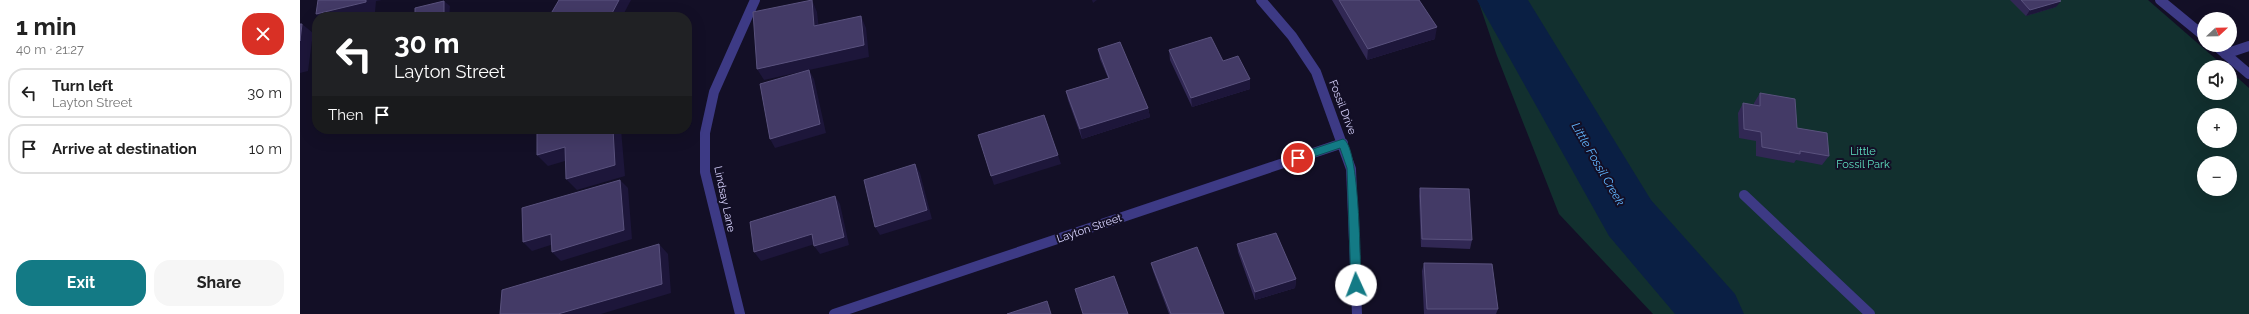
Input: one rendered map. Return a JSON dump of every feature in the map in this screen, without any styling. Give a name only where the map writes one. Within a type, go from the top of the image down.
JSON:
[{"type":"street","name":"Lindsay Lane","points":[[740,314],[705,172],[705,133],[714,92],[755,0]]},
{"type":"street","name":"Fossil Drive","points":[[1261,0],[1292,36],[1316,72],[1351,168],[1357,314]]},
{"type":"street","points":[[2160,0],[2197,30]]},
{"type":"street","points":[[2225,54],[2249,46]]},
{"type":"street","points":[[2225,54],[2249,74]]},
{"type":"street","name":"Layton Street","points":[[834,314],[1343,143]]},
{"type":"street","points":[[1744,195],[1870,314]]},
{"type":"green space","name":"Little Fossil Park","points":[[1478,0],[2148,0],[2197,43],[2197,52],[2208,52],[2217,60],[2197,60],[2197,100],[2237,100],[2237,77],[2249,88],[2249,314],[1653,314],[1559,214],[1497,56]]},
{"type":"building","points":[[318,0],[366,0],[366,2],[324,12],[316,12]]},
{"type":"building","points":[[559,0],[619,0],[613,12],[552,12]]},
{"type":"building","points":[[812,0],[814,26],[861,16],[864,45],[757,69],[753,12]]},
{"type":"building","points":[[1339,0],[1419,0],[1437,27],[1368,49]]},
{"type":"building","points":[[2021,0],[2059,0],[2061,1],[2030,10]]},
{"type":"building","points":[[444,1],[444,12],[415,12],[415,8]]},
{"type":"building","points":[[300,24],[302,24],[300,41]]},
{"type":"building","points":[[1211,37],[1223,61],[1238,56],[1250,79],[1191,98],[1169,50]]},
{"type":"building","points":[[1120,42],[1148,108],[1080,129],[1066,91],[1109,78],[1098,49]]},
{"type":"building","points":[[809,70],[820,124],[770,139],[760,84]]},
{"type":"building","points":[[1760,93],[1795,99],[1797,128],[1827,133],[1829,156],[1800,151],[1800,154],[1762,147],[1761,132],[1744,129],[1743,103],[1760,106]]},
{"type":"building","points":[[1044,115],[1058,155],[991,176],[978,135]]},
{"type":"building","points":[[537,134],[613,134],[615,165],[566,179],[565,147],[537,155]]},
{"type":"building","points":[[915,164],[927,210],[875,227],[864,180]]},
{"type":"building","points":[[620,180],[624,230],[552,252],[551,234],[523,242],[522,208]]},
{"type":"building","points":[[1420,188],[1469,189],[1472,240],[1422,239]]},
{"type":"building","points":[[835,196],[844,237],[814,246],[812,234],[754,252],[750,222]]},
{"type":"building","points":[[1276,233],[1296,279],[1255,292],[1237,244]]},
{"type":"building","points":[[659,244],[662,284],[558,314],[500,314],[502,290]]},
{"type":"building","points":[[1197,247],[1224,314],[1171,314],[1151,263]]},
{"type":"building","points":[[1424,263],[1492,264],[1498,309],[1427,309]]},
{"type":"building","points":[[1114,276],[1128,314],[1083,314],[1075,289]]},
{"type":"building","points":[[1047,301],[1051,314],[1007,314]]},
{"type":"waterway","name":"Little Fossil Creek","points":[[1502,0],[1630,218],[1713,314]]},
{"type":"route","points":[[1298,158],[1343,143],[1351,168],[1356,285]]}]
